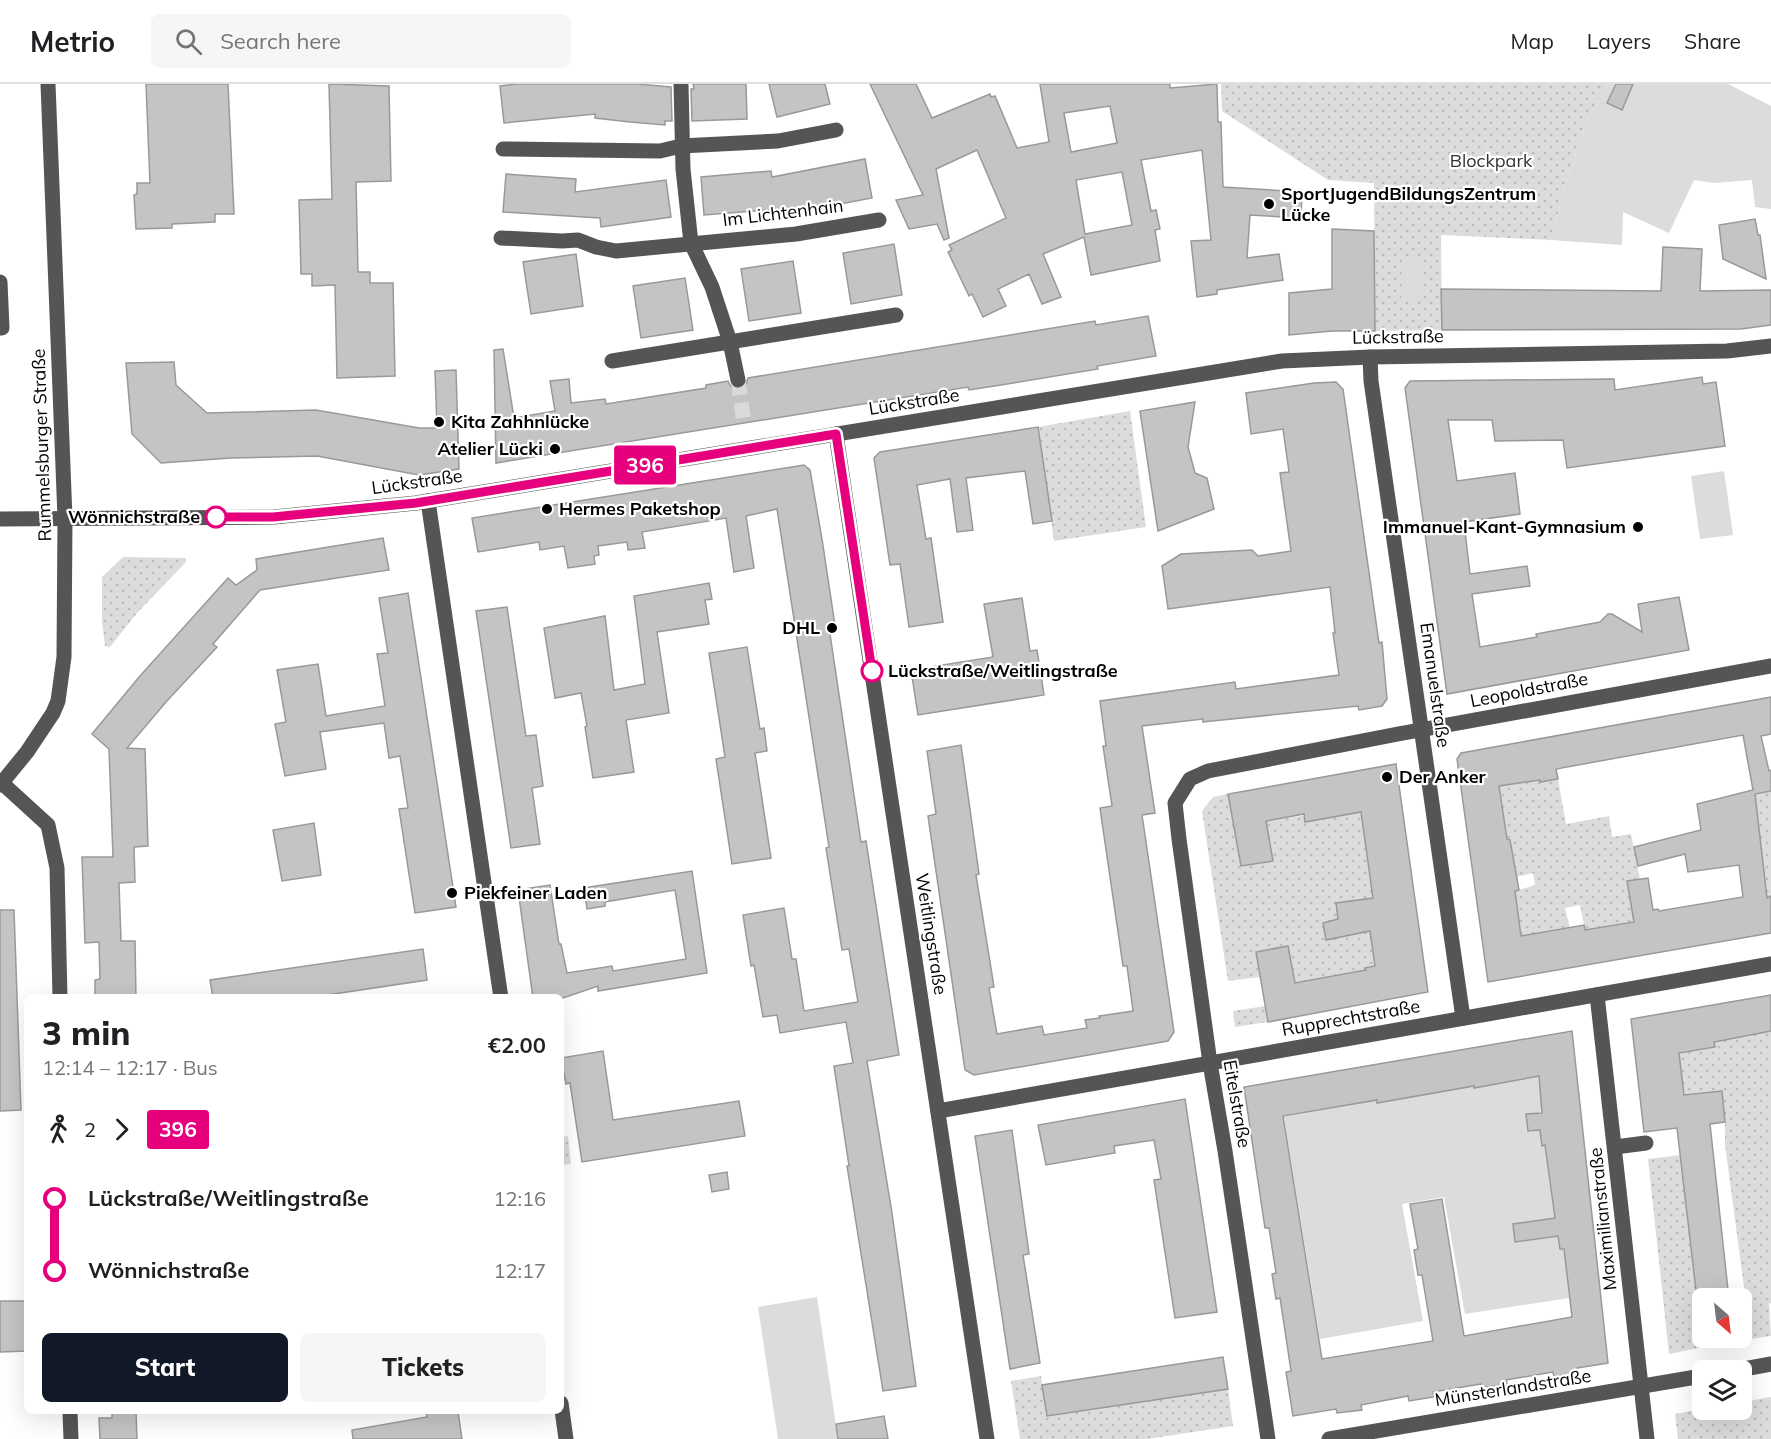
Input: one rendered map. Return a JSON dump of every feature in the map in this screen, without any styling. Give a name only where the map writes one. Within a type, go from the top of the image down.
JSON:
[{"type":"street","name":"Rummelsburger Straße","points":[[1,784],[47,724],[58,701],[64,657],[65,518],[48,84]]},
{"type":"street","points":[[681,84],[681,146],[691,243],[712,287],[730,342],[738,380]]},
{"type":"street","points":[[503,149],[660,151],[681,146],[778,141],[836,130]]},
{"type":"street","name":"Im Lichtenhain","points":[[501,238],[579,240],[596,247],[616,251],[796,234],[879,220]]},
{"type":"street","points":[[0,282],[2,328],[0,328]]},
{"type":"street","points":[[612,361],[896,315]]},
{"type":"street","name":"Lückstraße","points":[[0,519],[273,517],[428,501],[1282,361],[1370,357],[1727,351],[1771,346]]},
{"type":"street","name":"Emanuelstraße","points":[[1370,357],[1371,381],[1462,1018]]},
{"type":"street","name":"Weitlingstraße","points":[[836,434],[987,1439]]},
{"type":"street","points":[[428,501],[500,994]]},
{"type":"street","name":"Leopoldstraße","points":[[1190,779],[1208,771],[1771,666]]},
{"type":"street","name":"Eitelstraße","points":[[1190,779],[1175,803],[1210,1063],[1268,1439]]},
{"type":"street","points":[[1,784],[48,825],[57,868],[60,994]]},
{"type":"street","name":"Rupprechtstraße","points":[[938,1111],[1771,964]]},
{"type":"street","name":"Maximilianstraße","points":[[1597,995],[1647,1439]]},
{"type":"street","points":[[1615,1147],[1646,1143]]},
{"type":"street","points":[[1752,1368],[1771,1365]]},
{"type":"street","name":"Münsterlandstraße","points":[[1329,1439],[1692,1378]]},
{"type":"street","points":[[70,1414],[71,1439]]},
{"type":"street","points":[[563,1414],[566,1439]]},
{"type":"green space","name":"Blockpark","points":[[1221,84],[1607,84],[1587,121],[1565,186],[1551,240],[1441,235],[1442,330],[1375,331],[1374,183],[1328,180],[1222,111]]},
{"type":"green space","points":[[1607,84],[1728,84],[1771,106],[1771,209],[1755,207],[1752,180],[1714,183],[1694,180],[1669,233],[1623,212],[1622,245],[1551,240],[1565,186],[1587,121]]},
{"type":"green space","points":[[1402,256],[1423,256],[1423,300],[1401,299]]},
{"type":"green space","points":[[1130,411],[1146,527],[1054,541],[1038,427]]},
{"type":"green space","points":[[1724,471],[1733,535],[1700,539],[1691,476]]},
{"type":"green space","points":[[123,557],[186,558],[186,562],[137,613],[110,647],[105,646],[102,621],[102,577]]},
{"type":"green space","points":[[1558,779],[1566,824],[1609,816],[1612,837],[1631,834],[1640,879],[1627,881],[1647,919],[1585,930],[1580,905],[1565,908],[1570,928],[1521,936],[1513,892],[1535,885],[1533,873],[1516,877],[1498,786]]},
{"type":"green space","points":[[1771,791],[1771,896],[1767,898],[1754,795]]},
{"type":"green space","points":[[1228,794],[1241,866],[1272,860],[1266,821],[1363,807],[1375,910],[1376,946],[1372,950],[1375,966],[1366,970],[1295,983],[1288,946],[1256,952],[1260,977],[1228,981],[1202,811],[1213,797]]},
{"type":"green space","points":[[1265,1006],[1268,1022],[1235,1027],[1233,1011]]},
{"type":"green space","points":[[1771,1029],[1771,1303],[1769,1304],[1771,1336],[1752,1339],[1752,1288],[1744,1288],[1725,1145],[1722,1091],[1684,1095],[1679,1053],[1714,1042]]},
{"type":"green space","points":[[1540,1072],[1542,1110],[1537,1114],[1526,1115],[1528,1131],[1540,1130],[1542,1145],[1545,1145],[1555,1223],[1513,1225],[1516,1242],[1558,1236],[1560,1249],[1564,1249],[1569,1298],[1465,1314],[1444,1197],[1402,1204],[1423,1321],[1320,1339],[1284,1117],[1376,1100],[1378,1103],[1474,1082],[1474,1088]]},
{"type":"green space","points":[[568,1136],[571,1164],[564,1165],[564,1137]]},
{"type":"green space","points":[[1680,1155],[1696,1288],[1692,1288],[1692,1348],[1698,1348],[1669,1354],[1648,1159]]},
{"type":"green space","points":[[817,1297],[838,1439],[778,1439],[758,1307]]},
{"type":"green space","points":[[1041,1376],[1047,1416],[1228,1389],[1233,1426],[1147,1439],[1020,1439],[1011,1381]]},
{"type":"green space","points":[[1771,1397],[1771,1439],[1678,1439],[1675,1414],[1692,1411],[1692,1420],[1752,1420],[1752,1400]]},
{"type":"building","points":[[146,84],[228,84],[234,214],[215,214],[215,222],[172,224],[172,228],[136,229],[134,195],[137,194],[137,183],[150,183]]},
{"type":"building","points":[[329,84],[389,86],[391,181],[356,182],[358,272],[370,272],[370,283],[393,283],[395,376],[337,378],[335,285],[312,286],[312,274],[301,274],[299,200],[332,199]]},
{"type":"building","points":[[637,84],[671,87],[672,121],[665,121],[665,125],[630,122],[595,118],[595,114],[504,123],[500,86]]},
{"type":"building","points":[[693,84],[746,84],[747,119],[692,121],[691,89],[694,89]]},
{"type":"building","points":[[769,84],[825,84],[830,104],[777,117]]},
{"type":"building","points":[[870,84],[916,84],[932,118],[990,94],[991,97],[995,96],[1017,148],[1049,142],[1040,84],[1170,84],[1170,88],[1217,84],[1223,187],[1302,192],[1301,218],[1250,215],[1247,258],[1279,254],[1283,280],[1217,290],[1217,294],[1197,297],[1191,241],[1211,240],[1202,150],[1141,160],[1151,211],[1156,210],[1160,229],[1155,230],[1160,261],[1091,275],[1084,237],[1043,254],[1061,297],[1042,304],[1029,274],[998,289],[1006,306],[983,317],[972,294],[969,296],[948,252],[952,250],[949,245],[1006,218],[977,150],[936,169],[949,238],[944,240],[937,224],[909,229],[896,200],[923,195]],"holes":[[[1110,106],[1117,143],[1071,152],[1064,113]],[[1122,172],[1132,225],[1085,234],[1076,180]]]},
{"type":"building","points":[[1616,84],[1633,84],[1622,110],[1607,103]]},
{"type":"building","points":[[865,159],[872,198],[804,211],[803,207],[704,215],[701,177],[771,171],[772,177]]},
{"type":"building","points":[[506,174],[576,179],[575,192],[666,180],[671,217],[601,227],[600,218],[503,212]]},
{"type":"building","points":[[1755,219],[1758,235],[1760,235],[1766,279],[1723,259],[1719,225]]},
{"type":"building","points":[[1332,229],[1374,231],[1375,331],[1332,331],[1289,335],[1289,293],[1332,289]]},
{"type":"building","points":[[894,244],[902,295],[851,304],[843,253]]},
{"type":"building","points":[[1663,247],[1702,249],[1700,291],[1771,290],[1771,325],[1741,329],[1442,330],[1441,289],[1661,291]]},
{"type":"building","points":[[576,254],[583,306],[531,314],[523,262]]},
{"type":"building","points":[[793,261],[801,313],[749,321],[741,269]]},
{"type":"building","points":[[685,278],[693,330],[641,338],[633,286]]},
{"type":"building","points":[[1148,316],[1156,356],[1097,366],[1098,369],[1001,385],[969,390],[968,387],[496,463],[494,350],[503,349],[514,418],[555,411],[550,381],[569,379],[571,403],[605,399],[606,404],[706,388],[706,385],[728,381],[731,387],[739,390],[745,387],[748,378],[1095,321],[1096,325]]},
{"type":"building","points":[[174,362],[176,385],[207,413],[316,410],[419,428],[437,428],[435,371],[456,370],[459,469],[419,475],[317,456],[231,458],[161,463],[132,434],[126,363]]},
{"type":"building","points":[[1702,377],[1703,384],[1716,382],[1725,446],[1567,468],[1563,440],[1495,441],[1492,420],[1448,420],[1457,481],[1515,473],[1520,514],[1464,522],[1470,574],[1527,566],[1530,586],[1472,594],[1480,647],[1537,637],[1536,634],[1600,622],[1608,614],[1612,614],[1642,632],[1638,604],[1679,597],[1689,650],[1447,694],[1405,388],[1410,381],[1614,379],[1615,390]]},
{"type":"building","points":[[1336,382],[1343,389],[1379,643],[1382,642],[1387,699],[1382,706],[1359,710],[1358,706],[1142,726],[1155,813],[1142,815],[1174,1032],[1168,1041],[974,1075],[965,1070],[928,816],[936,814],[927,751],[961,745],[979,874],[976,875],[994,987],[989,988],[997,1034],[1042,1026],[1044,1035],[1087,1028],[1085,1020],[1133,1011],[1127,966],[1123,966],[1100,808],[1112,806],[1103,746],[1106,746],[1100,701],[1235,682],[1236,689],[1339,675],[1330,587],[1168,609],[1162,566],[1181,554],[1252,550],[1258,556],[1291,551],[1280,473],[1289,472],[1283,429],[1251,434],[1246,393]]},
{"type":"building","points":[[1195,402],[1188,447],[1195,473],[1207,478],[1214,509],[1158,531],[1140,411]]},
{"type":"building","points":[[1038,427],[1052,521],[1033,524],[1025,471],[966,478],[973,530],[957,532],[950,479],[917,485],[926,539],[931,538],[943,622],[909,627],[900,564],[890,565],[874,458],[880,452]]},
{"type":"building","points":[[804,465],[810,470],[822,539],[836,632],[830,634],[861,842],[866,841],[899,1055],[867,1061],[892,1213],[916,1386],[883,1391],[847,1166],[849,1166],[834,1066],[853,1063],[846,1022],[780,1033],[777,1015],[763,1017],[754,965],[751,966],[743,915],[784,908],[792,959],[796,959],[804,1011],[858,1002],[849,949],[842,950],[826,848],[829,847],[777,509],[746,516],[754,568],[734,572],[726,518],[642,532],[645,548],[628,550],[627,542],[598,546],[599,555],[594,556],[595,564],[568,568],[564,546],[540,550],[539,542],[478,552],[472,518]]},
{"type":"building","points":[[383,538],[389,570],[260,590],[213,644],[217,647],[127,748],[145,749],[148,846],[134,847],[135,882],[119,883],[121,941],[135,941],[136,994],[95,994],[95,980],[100,979],[99,942],[85,943],[82,857],[113,857],[109,749],[92,734],[140,676],[228,578],[236,585],[257,570],[256,559]]},
{"type":"building","points":[[709,583],[712,599],[705,600],[709,624],[657,632],[669,713],[626,720],[634,772],[593,778],[581,693],[555,698],[544,628],[605,616],[614,690],[645,684],[634,596]]},
{"type":"building","points":[[408,593],[456,907],[415,913],[399,809],[408,808],[400,756],[389,758],[384,723],[320,732],[326,769],[285,776],[275,724],[286,722],[277,670],[318,664],[326,716],[385,706],[377,654],[388,653],[379,598]]},
{"type":"building","points":[[1022,598],[1030,651],[1037,650],[1044,695],[918,715],[911,670],[993,657],[984,604]]},
{"type":"building","points":[[507,607],[526,736],[536,735],[543,786],[532,788],[540,844],[511,848],[476,611]]},
{"type":"building","points":[[747,647],[760,729],[764,728],[767,751],[755,753],[771,858],[732,864],[716,759],[725,757],[709,653]]},
{"type":"building","points":[[1771,697],[1771,734],[1761,736],[1769,771],[1771,770],[1771,791],[1755,794],[1767,898],[1771,896],[1771,933],[1488,982],[1457,759],[1461,753]],"holes":[[[1743,735],[1753,790],[1697,804],[1701,830],[1634,847],[1638,866],[1685,854],[1688,872],[1739,865],[1743,897],[1659,911],[1658,909],[1653,910],[1648,878],[1627,881],[1634,922],[1585,930],[1584,925],[1521,936],[1515,891],[1519,890],[1510,840],[1507,839],[1499,786],[1558,779],[1556,769]]]},
{"type":"building","points":[[1396,764],[1428,992],[1268,1022],[1256,952],[1288,946],[1295,983],[1366,970],[1365,968],[1375,966],[1370,931],[1326,940],[1323,923],[1338,919],[1336,903],[1373,898],[1361,812],[1305,822],[1304,814],[1266,821],[1273,861],[1241,866],[1228,794]]},
{"type":"building","points":[[314,823],[321,875],[282,881],[273,830]]},
{"type":"building","points":[[692,871],[707,973],[598,991],[598,986],[564,998],[564,994],[532,994],[518,890],[550,885],[559,944],[561,944],[567,973],[612,966],[613,971],[686,959],[675,890],[605,902],[605,906],[587,909],[584,888]]},
{"type":"building","points":[[0,910],[14,910],[21,1110],[0,1111]]},
{"type":"building","points":[[423,949],[427,980],[334,994],[212,994],[210,980]]},
{"type":"building","points":[[1771,995],[1771,1031],[1714,1042],[1715,1047],[1679,1053],[1684,1095],[1722,1091],[1725,1122],[1710,1124],[1728,1288],[1696,1288],[1677,1128],[1644,1132],[1631,1019]]},
{"type":"building","points":[[1572,1031],[1608,1363],[1577,1368],[1579,1373],[1554,1377],[1553,1372],[1506,1380],[1507,1384],[1481,1388],[1481,1384],[1433,1392],[1434,1397],[1409,1401],[1408,1396],[1361,1405],[1362,1410],[1337,1413],[1336,1409],[1293,1416],[1286,1372],[1291,1371],[1287,1344],[1280,1298],[1276,1299],[1272,1274],[1276,1273],[1269,1228],[1265,1228],[1244,1087]],"holes":[[[1539,1076],[1542,1113],[1526,1114],[1528,1131],[1540,1130],[1542,1146],[1545,1145],[1555,1218],[1513,1224],[1515,1242],[1558,1236],[1560,1249],[1564,1249],[1572,1317],[1464,1336],[1442,1199],[1410,1204],[1418,1249],[1414,1250],[1418,1275],[1422,1275],[1433,1341],[1322,1359],[1283,1116],[1377,1100],[1377,1103],[1474,1086],[1474,1088]]]},
{"type":"building","points":[[603,1051],[613,1120],[739,1101],[745,1136],[582,1162],[570,1083],[566,1084],[564,1074],[564,1058]]},
{"type":"building","points":[[1185,1099],[1217,1312],[1175,1318],[1154,1180],[1161,1179],[1154,1140],[1114,1146],[1115,1153],[1046,1165],[1038,1125]]},
{"type":"building","points":[[1012,1130],[1029,1254],[1023,1255],[1040,1363],[1010,1369],[975,1136]]},
{"type":"building","points":[[727,1172],[729,1189],[712,1192],[709,1175]]},
{"type":"building","points":[[0,1301],[24,1301],[24,1351],[0,1352]]},
{"type":"building","points":[[1223,1357],[1228,1389],[1047,1416],[1042,1385]]},
{"type":"building","points":[[112,1414],[136,1414],[137,1439],[100,1439],[99,1418],[112,1418]]},
{"type":"building","points":[[426,1414],[458,1414],[462,1439],[353,1439],[352,1430],[427,1417]]},
{"type":"building","points":[[884,1416],[888,1439],[838,1439],[836,1424]]},
{"type":"tunnel","points":[[738,380],[744,423]]},
{"type":"bus line","name":"396","points":[[216,517],[273,517],[416,503],[836,434],[872,671]]},
{"type":"place","name":"SportJugendBildungsZentrum Lücke","points":[[1269,204]]},
{"type":"place","name":"Kita Zahhnlücke","points":[[439,422]]},
{"type":"place","name":"Atelier Lücki","points":[[555,449]]},
{"type":"place","name":"Hermes Paketshop","points":[[547,509]]},
{"type":"place","name":"Wönnichstraße","points":[[216,517]]},
{"type":"place","name":"Immanuel-Kant-Gymnasium","points":[[1638,527]]},
{"type":"place","name":"DHL","points":[[832,628]]},
{"type":"place","name":"Lückstraße/Weitlingstraße","points":[[872,671]]},
{"type":"place","name":"Der Anker","points":[[1387,777]]},
{"type":"place","name":"Piekfeiner Laden","points":[[452,893]]}]
